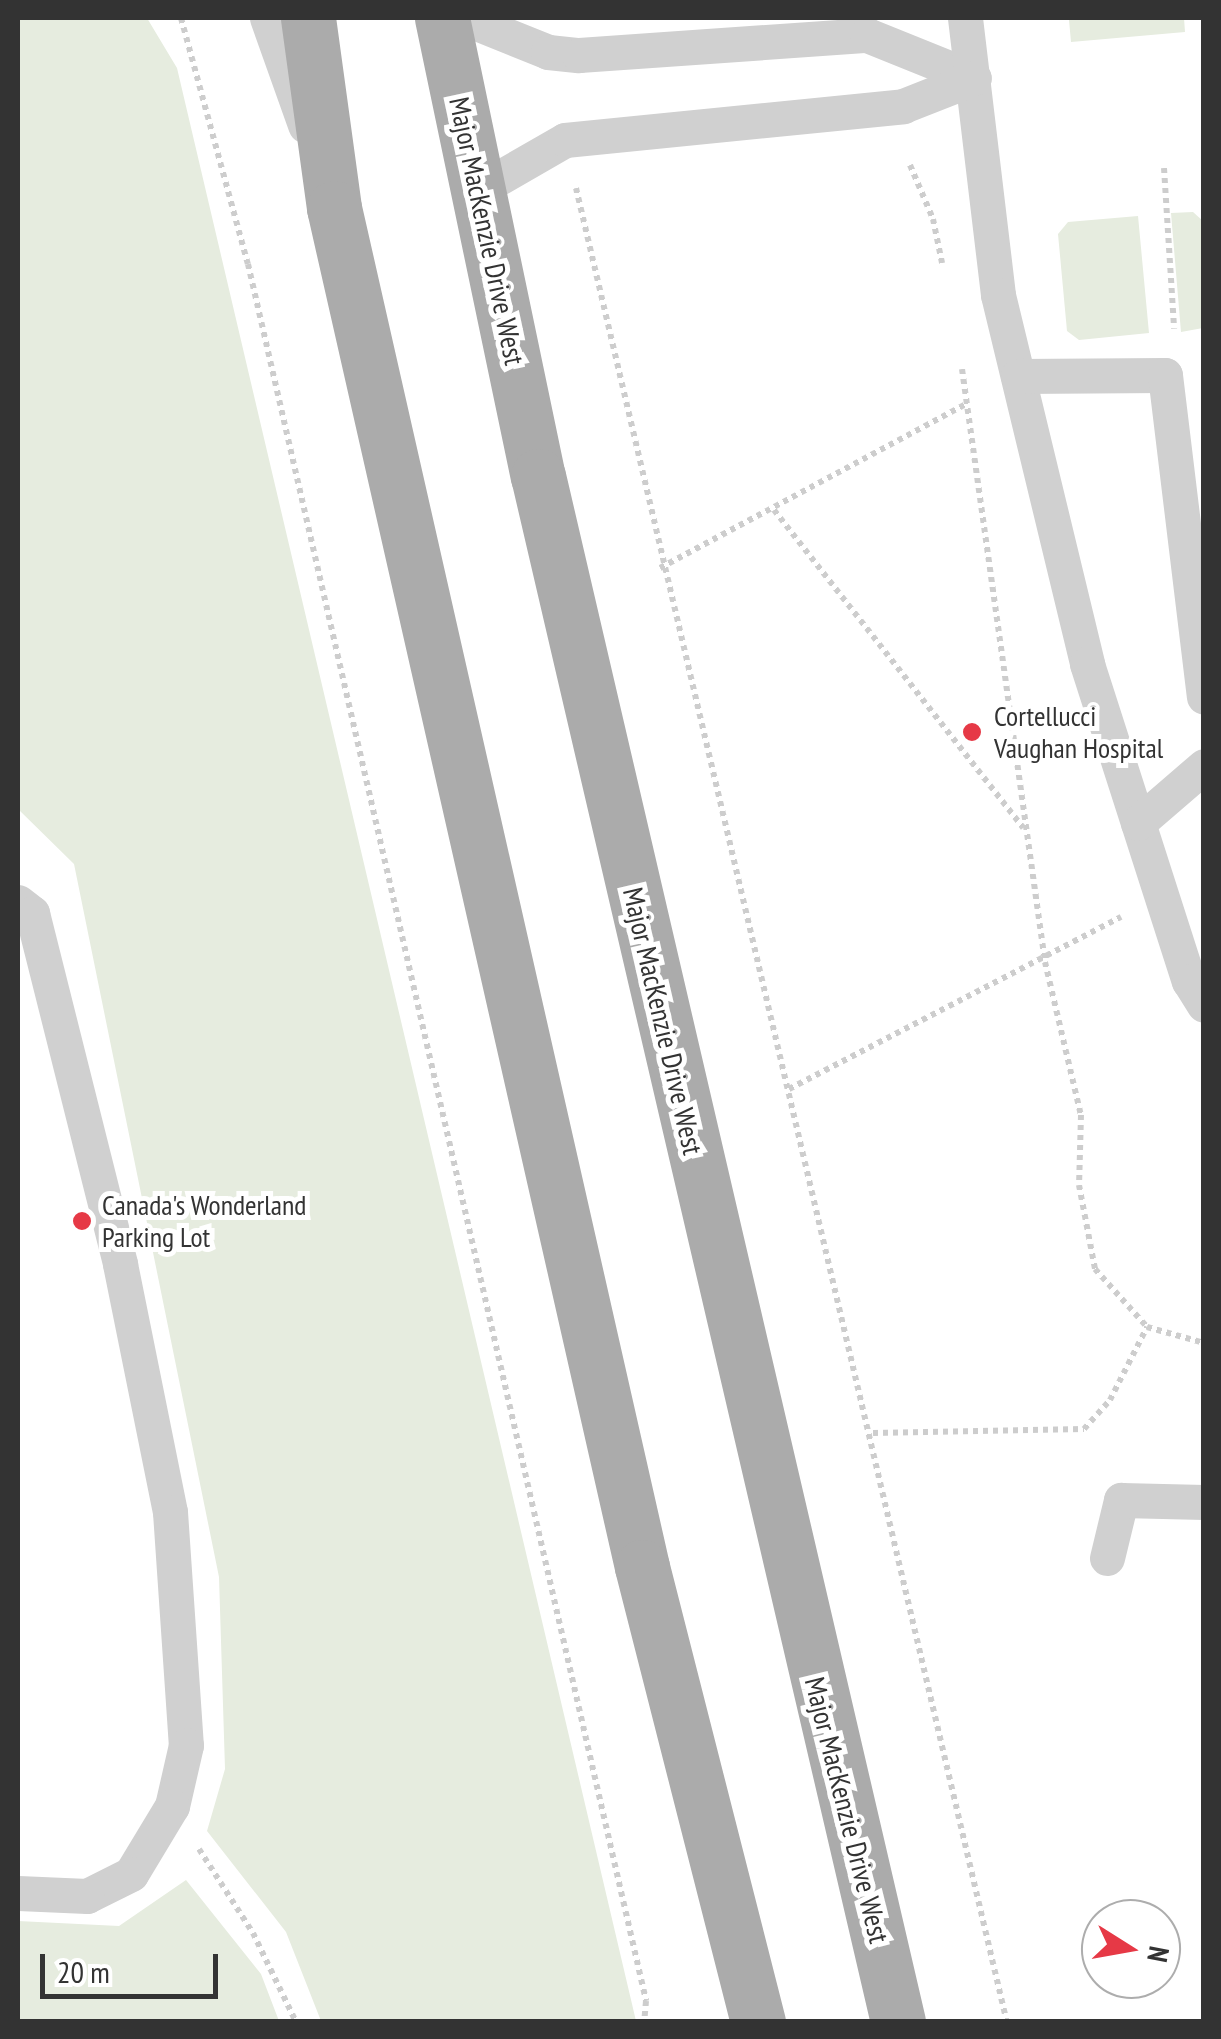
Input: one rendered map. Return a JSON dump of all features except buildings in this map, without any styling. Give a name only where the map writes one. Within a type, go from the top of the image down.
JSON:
[{"type":"main road","points":[[308,18],[334,208],[642,1567],[758,2022]]},
{"type":"main road","name":"Major MacKenzie Drive West","points":[[442,18],[772,1502],[898,2022]]},
{"type":"lane","points":[[267,18],[334,208]]},
{"type":"lane","points":[[464,18],[548,52],[579,55],[867,35],[974,78]]},
{"type":"lane","points":[[965,18],[998,296],[1086,664],[1161,894],[1204,1005]]},
{"type":"lane","points":[[478,190],[566,140],[903,106],[974,78]]},
{"type":"lane","points":[[1018,376],[1165,375],[1204,696]]},
{"type":"lane","points":[[1138,822],[1204,766]]},
{"type":"lane","points":[[18,902],[32,913],[74,1063],[170,1512],[186,1745],[172,1806],[132,1874],[87,1896],[18,1893]]},
{"type":"lane","points":[[1107,1558],[1121,1500],[1204,1502]]},
{"type":"path","points":[[180,18],[257,302],[646,2001],[644,2022]]},
{"type":"path","points":[[566,140],[660,568],[873,1432],[1007,2022]]},
{"type":"path","points":[[910,165],[933,219],[944,274]]},
{"type":"path","points":[[1164,168],[1174,327],[1165,375]]},
{"type":"path","points":[[958,348],[1045,962],[1081,1116],[1079,1185],[1095,1269],[1147,1327],[1204,1343]]},
{"type":"path","points":[[660,568],[1018,376]]},
{"type":"path","points":[[774,510],[1024,828]]},
{"type":"path","points":[[789,1089],[1045,962],[1161,894]]},
{"type":"path","points":[[873,1432],[1084,1430],[1110,1400],[1147,1327]]},
{"type":"path","points":[[172,1806],[253,1933],[296,2022]]},
{"type":"shaded area","points":[[18,18],[147,18],[177,68],[636,2021],[321,2021],[286,1932],[207,1831],[225,1769],[219,1577],[74,864],[18,809]]},
{"type":"shaded area","points":[[1051,18],[1184,18],[1185,32],[1071,42],[1069,20]]},
{"type":"shaded area","points":[[1193,212],[1203,221],[1203,328],[1181,332],[1171,213]]},
{"type":"shaded area","points":[[1138,216],[1149,333],[1079,340],[1067,331],[1058,234],[1068,222]]},
{"type":"shaded area","points":[[186,1880],[261,1974],[279,2021],[18,2021],[18,1921],[119,1926]]},
{"type":"place","name":"Cortellucci Vaughan Hospital","points":[[972,732]]},
{"type":"place","name":"Canada's Wonderland Parking Lot","points":[[82,1221]]}]
